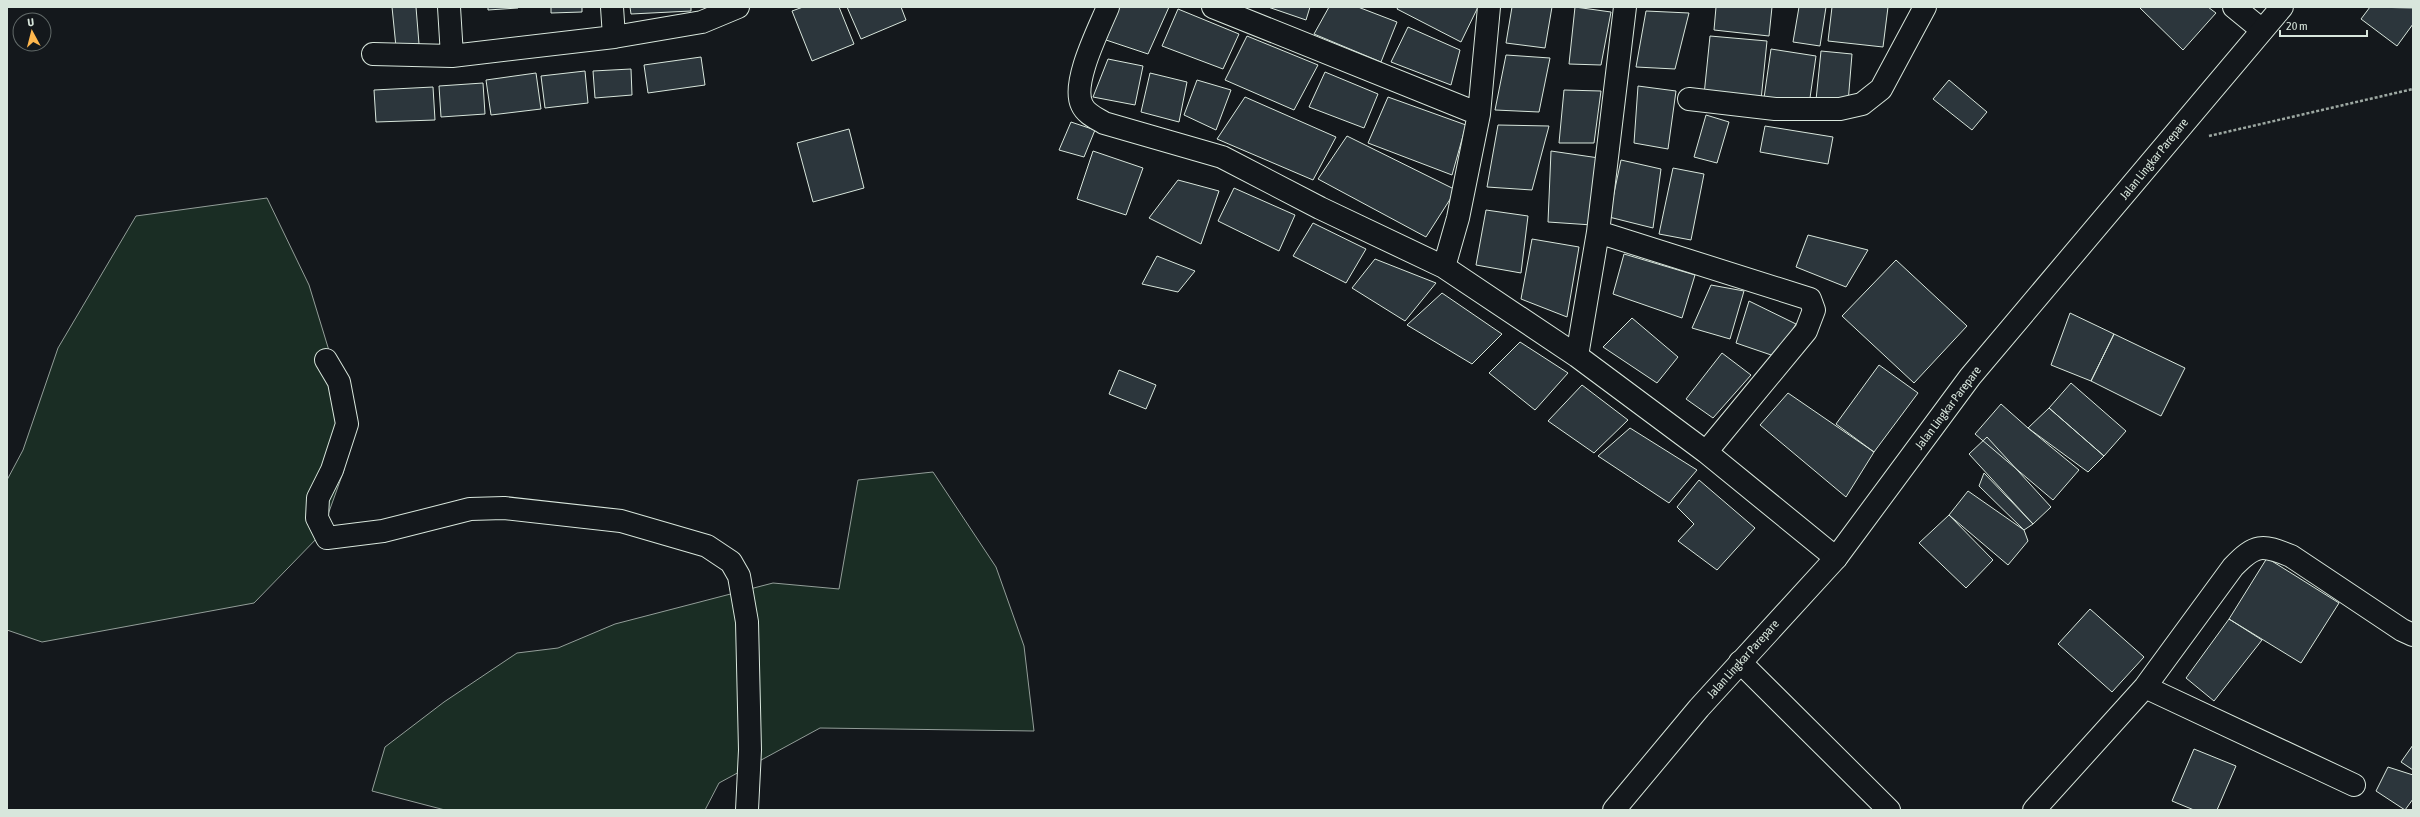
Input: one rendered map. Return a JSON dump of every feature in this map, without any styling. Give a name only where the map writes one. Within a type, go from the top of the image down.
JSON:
[{"type":"main road","points":[[449,7],[452,56]]},
{"type":"main road","points":[[612,7],[614,37]]},
{"type":"main road","points":[[373,54],[452,56],[614,37],[702,22],[738,7]]},
{"type":"main road","points":[[1108,7],[1080,84],[1082,105],[1087,112],[1104,123],[1222,157],[1320,208],[1444,267],[1577,356],[1706,452],[1836,558]]},
{"type":"main road","points":[[1214,7],[1479,114]]},
{"type":"main road","points":[[1444,267],[1458,218],[1479,114],[1489,7]]},
{"type":"main road","points":[[1577,356],[1598,232],[1625,7]]},
{"type":"main road","points":[[1689,99],[1775,109],[1840,109],[1862,104],[1881,89],[1925,7]]},
{"type":"main road","points":[[2234,7],[2262,30]]},
{"type":"main road","name":"Jalan Lingkar Parepare","points":[[1614,810],[1646,770],[1740,662],[1836,558],[1970,377],[2130,190],[2163,146],[2282,7]]},
{"type":"main road","points":[[1598,232],[1810,299],[1814,310],[1806,331],[1706,452]]},
{"type":"main road","points":[[326,360],[339,382],[347,424],[332,470],[318,498],[317,518],[327,538],[383,531],[470,509],[504,508],[621,521],[707,546],[731,562],[739,576],[747,622],[750,750],[747,810]]},
{"type":"main road","points":[[2034,810],[2144,686],[2233,567],[2247,552],[2257,547],[2273,549],[2291,556],[2402,630],[2413,635]]},
{"type":"main road","points":[[1740,662],[1889,810]]},
{"type":"main road","points":[[2144,686],[2354,785]]},
{"type":"path","points":[[2163,146],[2413,89]]},
{"type":"green space","points":[[267,198],[309,285],[334,367],[344,470],[321,534],[254,603],[42,642],[7,630],[7,480],[23,450],[58,348],[136,216]]},
{"type":"green space","points":[[933,472],[996,567],[1024,646],[1034,731],[820,728],[719,783],[705,810],[445,810],[372,791],[385,747],[444,702],[517,653],[558,648],[615,624],[773,583],[839,589],[858,480]]},
{"type":"building","points":[[392,7],[416,7],[419,44],[396,47]]},
{"type":"building","points":[[488,7],[518,7],[518,8],[488,10]]},
{"type":"building","points":[[551,7],[582,7],[582,12],[551,13]]},
{"type":"building","points":[[630,7],[691,7],[691,11],[631,14]]},
{"type":"building","points":[[803,7],[839,7],[854,44],[812,61],[792,11]]},
{"type":"building","points":[[847,7],[901,7],[906,20],[861,39]]},
{"type":"building","points":[[1118,7],[1169,7],[1148,54],[1106,40]]},
{"type":"building","points":[[1268,7],[1310,7],[1306,20]]},
{"type":"building","points":[[1329,7],[1358,7],[1397,22],[1381,62],[1314,34]]},
{"type":"building","points":[[1398,7],[1478,7],[1461,42],[1397,9]]},
{"type":"building","points":[[1512,7],[1552,7],[1545,48],[1506,43]]},
{"type":"building","points":[[1575,7],[1611,12],[1601,65],[1569,64]]},
{"type":"building","points":[[1716,7],[1772,7],[1769,36],[1714,30]]},
{"type":"building","points":[[1799,7],[1826,7],[1820,46],[1793,42]]},
{"type":"building","points":[[1832,7],[1888,7],[1883,47],[1828,41]]},
{"type":"building","points":[[2139,7],[2208,7],[2216,13],[2183,50]]},
{"type":"building","points":[[2370,7],[2413,8],[2413,24],[2397,46],[2361,19]]},
{"type":"building","points":[[1178,9],[1239,34],[1223,69],[1162,46]]},
{"type":"building","points":[[1646,11],[1689,13],[1675,69],[1636,67]]},
{"type":"building","points":[[1408,27],[1460,50],[1451,85],[1391,62]]},
{"type":"building","points":[[1247,36],[1318,65],[1294,110],[1225,80]]},
{"type":"building","points":[[1710,36],[1767,41],[1761,100],[1704,95]]},
{"type":"building","points":[[1771,49],[1816,56],[1809,105],[1764,98]]},
{"type":"building","points":[[1821,51],[1852,54],[1848,103],[1816,100]]},
{"type":"building","points":[[1506,55],[1550,58],[1539,112],[1495,110]]},
{"type":"building","points":[[701,57],[705,85],[648,93],[644,65]]},
{"type":"building","points":[[1108,59],[1143,66],[1135,105],[1093,97]]},
{"type":"building","points":[[631,69],[632,95],[595,98],[593,71]]},
{"type":"building","points":[[585,71],[588,103],[545,108],[541,76]]},
{"type":"building","points":[[1325,72],[1378,94],[1364,128],[1309,107]]},
{"type":"building","points":[[536,73],[541,109],[491,115],[486,80]]},
{"type":"building","points":[[1150,73],[1187,82],[1179,122],[1141,112]]},
{"type":"building","points":[[1197,80],[1231,90],[1216,130],[1184,115]]},
{"type":"building","points":[[1949,80],[1987,112],[1972,130],[1933,99]]},
{"type":"building","points":[[483,83],[485,114],[441,117],[439,86]]},
{"type":"building","points":[[1638,86],[1676,91],[1668,149],[1634,143]]},
{"type":"building","points":[[433,87],[435,120],[376,122],[374,90]]},
{"type":"building","points":[[1564,90],[1601,91],[1594,143],[1559,143]]},
{"type":"building","points":[[1245,97],[1336,137],[1313,180],[1217,139]]},
{"type":"building","points":[[1388,97],[1466,125],[1452,175],[1368,143]]},
{"type":"building","points":[[1706,115],[1729,122],[1717,163],[1694,157]]},
{"type":"building","points":[[1071,122],[1095,130],[1084,157],[1059,150]]},
{"type":"building","points":[[1498,125],[1549,126],[1532,190],[1487,187]]},
{"type":"building","points":[[1765,126],[1833,137],[1828,164],[1760,152]]},
{"type":"building","points":[[849,129],[864,188],[813,202],[797,143]]},
{"type":"building","points":[[1347,136],[1456,190],[1426,237],[1318,179]]},
{"type":"building","points":[[1093,151],[1143,168],[1126,215],[1077,199]]},
{"type":"building","points":[[1551,151],[1599,158],[1592,225],[1548,222]]},
{"type":"building","points":[[1621,160],[1661,169],[1653,228],[1609,217]]},
{"type":"building","points":[[1673,168],[1704,174],[1691,240],[1659,234]]},
{"type":"building","points":[[1178,180],[1219,191],[1201,244],[1149,218]]},
{"type":"building","points":[[1234,188],[1295,215],[1279,251],[1218,221]]},
{"type":"building","points":[[1486,210],[1528,216],[1521,273],[1476,265]]},
{"type":"building","points":[[1313,223],[1366,249],[1346,283],[1293,256]]},
{"type":"building","points":[[1808,235],[1868,250],[1846,287],[1796,267]]},
{"type":"building","points":[[1532,239],[1579,247],[1567,317],[1521,299]]},
{"type":"building","points":[[1624,254],[1695,275],[1682,318],[1613,294]]},
{"type":"building","points":[[1157,256],[1195,271],[1178,292],[1142,284]]},
{"type":"building","points":[[1375,259],[1436,283],[1405,321],[1352,288]]},
{"type":"building","points":[[1896,260],[1967,326],[1914,383],[1842,316]]},
{"type":"building","points":[[1711,285],[1744,291],[1730,339],[1692,328]]},
{"type":"building","points":[[1442,293],[1502,334],[1472,364],[1407,325]]},
{"type":"building","points":[[1749,301],[1796,324],[1777,357],[1736,343]]},
{"type":"building","points":[[2070,313],[2114,334],[2091,381],[2051,365]]},
{"type":"building","points":[[1632,318],[1678,357],[1657,383],[1603,347]]},
{"type":"building","points":[[2114,334],[2185,368],[2161,416],[2091,381]]},
{"type":"building","points":[[1520,342],[1568,373],[1535,410],[1489,373]]},
{"type":"building","points":[[1722,353],[1751,375],[1713,418],[1686,399]]},
{"type":"building","points":[[1879,365],[1918,393],[1874,452],[1836,424]]},
{"type":"building","points":[[1119,370],[1156,385],[1146,409],[1109,394]]},
{"type":"building","points":[[2071,383],[2126,431],[2104,456],[2049,408]]},
{"type":"building","points":[[1582,385],[1628,420],[1594,453],[1548,421]]},
{"type":"building","points":[[1788,393],[1874,452],[1846,497],[1760,425]]},
{"type":"building","points":[[2001,404],[2079,470],[2053,500],[1975,434]]},
{"type":"building","points":[[2049,408],[2104,456],[2088,472],[2028,428]]},
{"type":"building","points":[[1630,428],[1697,470],[1669,503],[1598,456]]},
{"type":"building","points":[[1987,437],[2051,507],[2033,524],[1969,454]]},
{"type":"building","points":[[1984,473],[2033,524],[2024,530],[1979,486]]},
{"type":"building","points":[[1699,480],[1755,528],[1717,570],[1678,541],[1694,524],[1677,507]]},
{"type":"building","points":[[1968,491],[2024,530],[2028,541],[2008,565],[1949,515]]},
{"type":"building","points":[[1949,515],[1993,560],[1966,588],[1919,543]]},
{"type":"building","points":[[2267,558],[2339,603],[2301,663],[2229,619]]},
{"type":"building","points":[[2090,609],[2144,657],[2112,692],[2058,644]]},
{"type":"building","points":[[2229,619],[2262,640],[2214,701],[2186,678]]},
{"type":"building","points":[[2413,745],[2413,770],[2401,762]]},
{"type":"building","points":[[2194,749],[2236,766],[2217,810],[2194,810],[2172,801]]},
{"type":"building","points":[[2388,767],[2413,775],[2413,799],[2405,810],[2376,791]]}]
